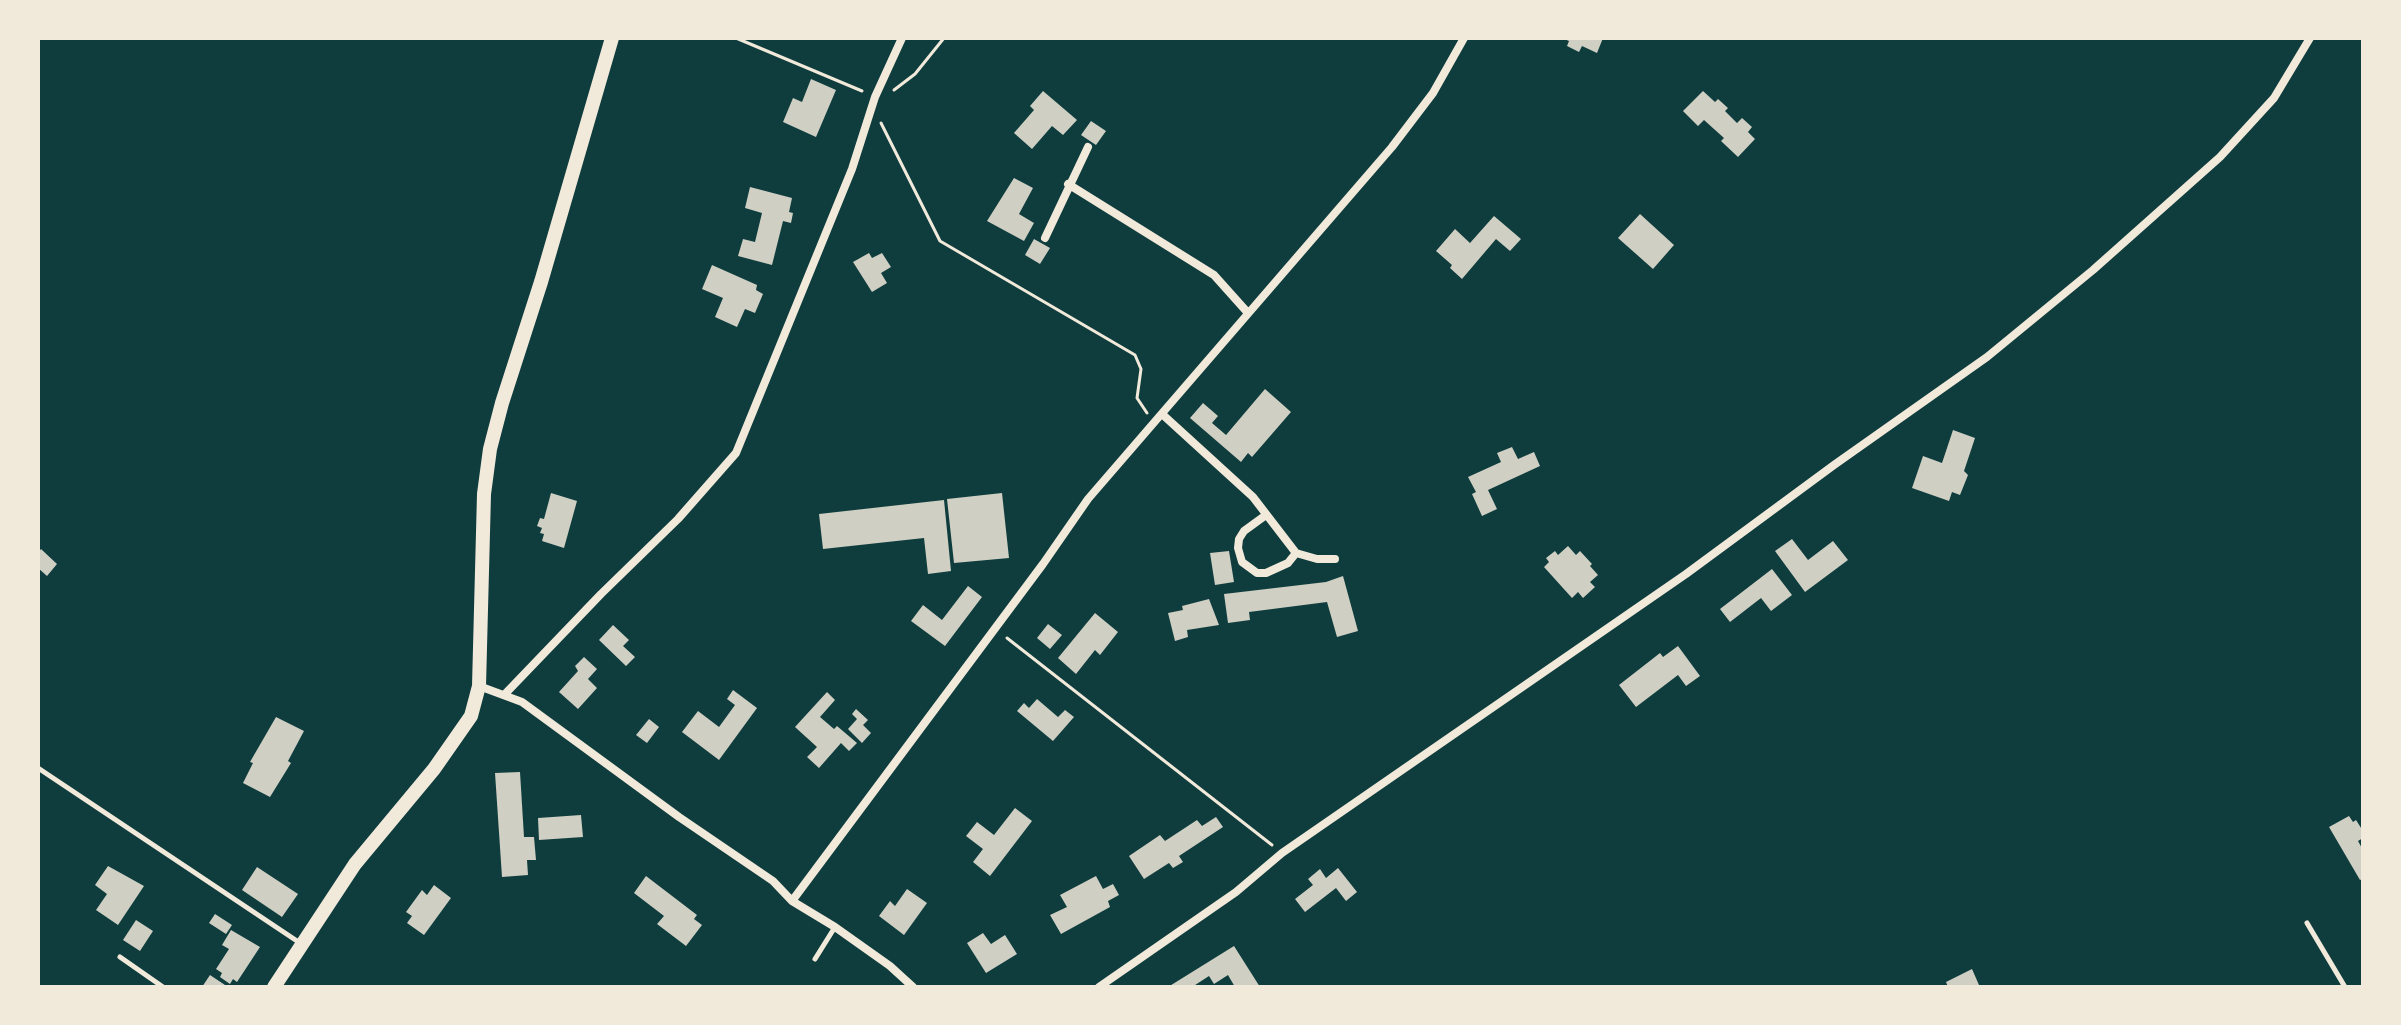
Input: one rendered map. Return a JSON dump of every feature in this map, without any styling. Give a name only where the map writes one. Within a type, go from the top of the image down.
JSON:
[{"type":"street","points":[[274,987],[355,864],[434,769],[471,716],[479,686],[484,494],[490,449],[612,38]]},
{"type":"street","points":[[505,694],[678,519],[736,453],[852,169],[874,101],[902,38]]},
{"type":"street","points":[[792,901],[1088,499],[1392,147],[1433,93],[1464,38]]},
{"type":"street","points":[[1099,987],[1236,892],[1282,853],[1674,582],[1987,357],[2093,270],[2220,157],[2274,98],[2310,38]]},
{"type":"street","points":[[1045,238],[1088,147]]},
{"type":"street","points":[[1068,184],[1214,275],[1248,313]]},
{"type":"street","points":[[1162,414],[1253,497],[1296,553],[1317,559],[1335,559]]},
{"type":"street","points":[[1266,515],[1244,531],[1239,539],[1242,562],[1257,573],[1266,573],[1288,563],[1296,553]]},
{"type":"street","points":[[479,686],[522,702],[679,817],[773,881],[792,901],[890,966],[913,987]]},
{"type":"lane","points":[[38,768],[301,944]]},
{"type":"lane","points":[[2307,923],[2345,987]]},
{"type":"lane","points":[[815,959],[835,927]]},
{"type":"lane","points":[[120,957],[163,987]]},
{"type":"path","points":[[736,38],[874,101],[940,241],[1135,355],[1141,369],[1137,398],[1153,423]]},
{"type":"path","points":[[874,101],[888,95],[915,74],[944,38]]},
{"type":"path","points":[[995,628],[1282,853]]},
{"type":"building","points":[[1562,38],[1603,38],[1597,53],[1582,46],[1579,52],[1567,46],[1569,41]]},
{"type":"building","points":[[811,79],[836,90],[816,137],[783,122],[793,98],[802,102]]},
{"type":"building","points":[[1043,91],[1077,120],[1063,135],[1052,126],[1032,149],[1014,133],[1034,110],[1030,106]]},
{"type":"building","points":[[1703,91],[1728,108],[1725,111],[1737,123],[1742,118],[1752,127],[1748,132],[1755,139],[1738,157],[1721,141],[1724,138],[1704,120],[1698,126],[1683,111]]},
{"type":"building","points":[[1091,121],[1106,131],[1096,145],[1081,135]]},
{"type":"building","points":[[1014,178],[1033,188],[1019,214],[1034,223],[1024,241],[987,221]]},
{"type":"building","points":[[750,187],[792,198],[789,212],[793,213],[791,223],[783,221],[772,265],[738,256],[743,239],[755,242],[762,213],[745,208]]},
{"type":"building","points":[[1640,214],[1674,245],[1653,269],[1618,238]]},
{"type":"building","points":[[1494,216],[1521,239],[1510,251],[1496,239],[1462,279],[1436,251],[1455,229],[1470,243]]},
{"type":"building","points":[[1034,239],[1050,248],[1040,264],[1025,255]]},
{"type":"building","points":[[869,253],[872,258],[882,253],[891,267],[881,273],[887,283],[872,292],[853,262]]},
{"type":"building","points":[[712,265],[757,285],[756,290],[763,294],[755,313],[745,309],[737,327],[715,317],[723,298],[702,289]]},
{"type":"building","points":[[1265,389],[1291,412],[1252,457],[1248,453],[1241,462],[1190,418],[1203,403],[1218,416],[1212,423],[1226,435]]},
{"type":"building","points":[[1953,430],[1975,438],[1964,471],[1968,475],[1960,495],[1952,492],[1949,501],[1912,488],[1923,456],[1942,463]]},
{"type":"building","points":[[1512,447],[1518,459],[1534,452],[1540,466],[1488,490],[1497,509],[1482,516],[1472,494],[1476,492],[1468,477],[1501,462],[1497,453]]},
{"type":"building","points":[[551,493],[577,501],[564,548],[542,541],[542,528],[537,526],[540,518],[544,519]]},
{"type":"building","points":[[1002,493],[1009,558],[954,563],[947,499]]},
{"type":"building","points":[[944,500],[951,571],[928,574],[924,538],[823,549],[819,514]]},
{"type":"building","points":[[1792,539],[1808,560],[1833,541],[1848,560],[1805,592],[1775,551]]},
{"type":"building","points":[[1568,546],[1576,555],[1580,551],[1598,575],[1590,582],[1595,587],[1583,598],[1578,592],[1572,598],[1544,567],[1549,562],[1546,558],[1555,551],[1558,555]]},
{"type":"building","points":[[41,549],[57,564],[47,576],[38,568]]},
{"type":"building","points":[[1229,551],[1234,582],[1215,585],[1210,553]]},
{"type":"building","points":[[1772,569],[1792,595],[1771,611],[1761,598],[1730,622],[1720,609]]},
{"type":"building","points":[[1343,576],[1358,631],[1337,637],[1327,602],[1249,612],[1250,620],[1228,623],[1224,594],[1326,582]]},
{"type":"building","points":[[968,586],[982,597],[945,646],[911,621],[923,605],[942,620]]},
{"type":"building","points":[[1209,599],[1219,625],[1187,630],[1188,637],[1175,641],[1168,613]]},
{"type":"building","points":[[1095,613],[1118,632],[1100,655],[1095,650],[1076,674],[1058,658]]},
{"type":"building","points":[[1048,624],[1062,635],[1050,649],[1037,638]]},
{"type":"building","points":[[613,625],[629,640],[623,646],[635,657],[626,666],[599,640]]},
{"type":"building","points":[[1678,646],[1700,676],[1686,686],[1678,675],[1636,707],[1619,685],[1660,653],[1663,657]]},
{"type":"building","points":[[584,657],[597,669],[588,679],[597,688],[578,709],[559,692],[578,671],[575,666]]},
{"type":"building","points":[[733,690],[757,708],[719,760],[682,732],[698,711],[719,727],[735,705],[727,699]]},
{"type":"building","points":[[827,692],[835,700],[820,717],[834,729],[837,726],[857,743],[849,751],[841,743],[819,768],[807,757],[817,747],[795,727]]},
{"type":"building","points":[[1037,699],[1058,717],[1065,710],[1074,717],[1053,741],[1017,711],[1024,703],[1029,708]]},
{"type":"building","points":[[856,709],[868,720],[863,725],[871,733],[862,743],[848,729],[857,719],[852,714]]},
{"type":"building","points":[[276,717],[304,731],[288,761],[291,763],[270,797],[243,783],[253,763],[250,762]]},
{"type":"building","points":[[649,719],[659,727],[647,743],[636,735]]},
{"type":"building","points":[[520,772],[524,837],[534,837],[536,860],[527,860],[528,875],[502,877],[495,773]]},
{"type":"building","points":[[1015,808],[1032,821],[990,876],[973,862],[983,849],[966,836],[977,822],[994,835]]},
{"type":"building","points":[[581,815],[583,837],[539,840],[538,818]]},
{"type":"building","points":[[2349,816],[2363,831],[2363,838],[2358,841],[2363,850],[2363,879],[2360,880],[2329,827]]},
{"type":"building","points":[[1216,817],[1223,827],[1179,856],[1183,862],[1173,868],[1169,863],[1144,879],[1129,856],[1160,835],[1165,841],[1197,820],[1202,826]]},
{"type":"building","points":[[108,866],[144,886],[118,925],[96,910],[107,894],[95,885]]},
{"type":"building","points":[[257,867],[298,894],[282,917],[242,890]]},
{"type":"building","points":[[1338,868],[1357,892],[1346,901],[1336,888],[1305,912],[1295,899],[1313,885],[1308,879],[1320,869],[1326,878]]},
{"type":"building","points":[[646,876],[697,915],[694,919],[702,925],[686,946],[657,924],[664,916],[634,893]]},
{"type":"building","points":[[1096,876],[1103,889],[1113,884],[1119,895],[1108,901],[1110,907],[1061,934],[1050,915],[1067,907],[1060,895]]},
{"type":"building","points":[[434,885],[451,898],[424,935],[407,923],[412,916],[406,912],[422,890],[427,895]]},
{"type":"building","points":[[907,889],[927,903],[904,935],[879,916],[890,901],[895,906]]},
{"type":"building","points":[[215,914],[232,925],[226,934],[209,923]]},
{"type":"building","points":[[136,920],[153,931],[140,951],[123,940]]},
{"type":"building","points":[[231,930],[260,947],[237,982],[233,979],[230,984],[220,977],[222,973],[216,969],[229,949],[222,945]]},
{"type":"building","points":[[983,933],[991,944],[1005,935],[1017,954],[986,973],[967,943]]},
{"type":"building","points":[[1234,946],[1260,987],[1235,987],[1228,975],[1214,984],[1209,976],[1192,987],[1168,987]]},
{"type":"building","points":[[1972,969],[1979,985],[1948,987],[1946,982]]},
{"type":"building","points":[[210,975],[228,987],[202,987]]}]
